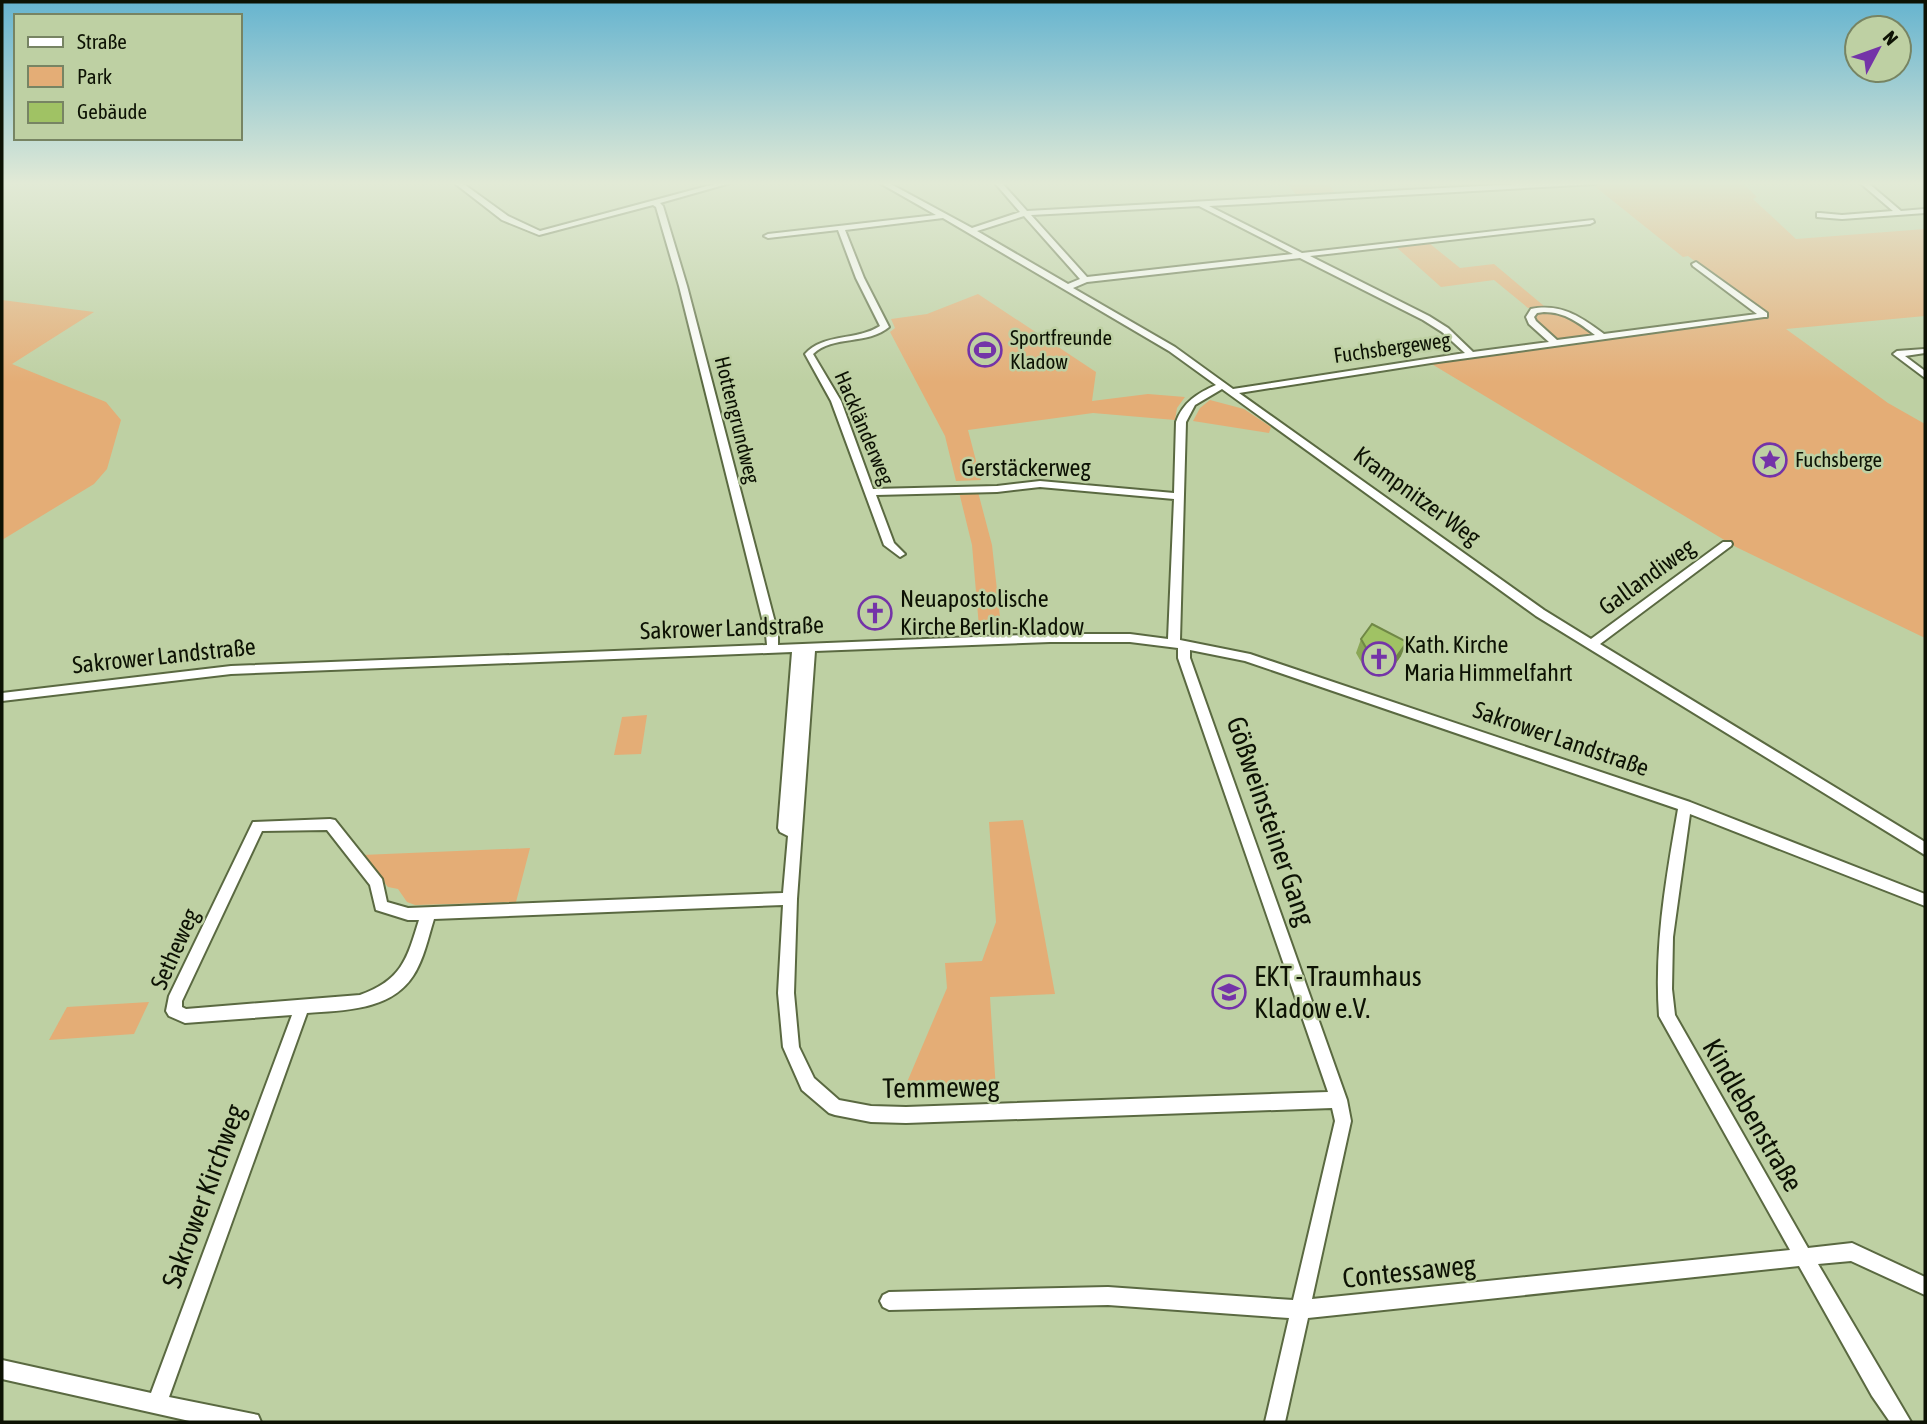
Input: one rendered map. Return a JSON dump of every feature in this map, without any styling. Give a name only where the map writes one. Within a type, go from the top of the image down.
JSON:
[{"type":"street","name":"Hottengrundweg","points":[[672,248],[772,634],[773,649]]},
{"type":"street","name":"Hackländerweg","points":[[848,248],[864,288],[885,327],[875,334],[817,347],[809,352],[811,361],[836,401],[889,545],[900,554]]},
{"type":"street","name":"Krampnitzer Weg","points":[[1001,248],[1161,342],[1234,391],[1511,593],[1591,645],[1925,849]]},
{"type":"street","points":[[1056,248],[1084,280]]},
{"type":"street","points":[[1287,248],[1426,318],[1445,330],[1471,354]]},
{"type":"street","points":[[1068,287],[1084,280],[1358,248]]},
{"type":"street","name":"Fuchsbergeweg","points":[[1234,391],[1471,354],[1764,315],[1696,264]]},
{"type":"street","points":[[1555,342],[1532,322],[1530,317],[1534,311],[1548,309],[1567,312],[1601,336]]},
{"type":"street","points":[[1925,351],[1897,355],[1925,375]]},
{"type":"street","name":"Gößweinsteiner Gang","points":[[1224,385],[1191,402],[1183,413],[1179,476],[1181,497],[1177,520],[1179,644],[1339,1100],[1343,1121],[1275,1422]]},
{"type":"street","name":"Gerstäckerweg","points":[[871,492],[997,489],[1040,484],[1181,497]]},
{"type":"street","name":"Gallandiweg","points":[[1591,645],[1727,544]]},
{"type":"street","name":"Sakrower Landstraße","points":[[2,697],[231,670],[1086,637],[1179,644],[1270,665],[1685,806],[1925,900]]},
{"type":"street","name":"Temmeweg","points":[[804,648],[785,828],[796,834],[786,993],[791,1047],[808,1084],[835,1107],[847,1111],[906,1115],[1339,1100]]},
{"type":"street","name":"Kindlebenstraße","points":[[1685,806],[1663,940],[1663,982],[1667,1016],[1879,1389],[1901,1422]]},
{"type":"street","name":"Setheweg","points":[[428,915],[412,965],[405,978],[378,997],[360,1002],[185,1016],[174,1012],[174,1001],[258,826],[330,824],[377,883],[381,906],[408,914],[790,899]]},
{"type":"street","name":"Sakrower Kirchweg","points":[[157,1405],[302,1007]]},
{"type":"street","name":"Contessaweg","points":[[889,1301],[1108,1296],[1299,1311],[1853,1252],[1925,1286]]},
{"type":"street","points":[[2,1370],[157,1405],[251,1422]]},
{"type":"green space","points":[[1398,248],[1436,248],[1460,268],[1494,264],[1544,306],[1528,308],[1494,280],[1441,287]]},
{"type":"green space","points":[[1672,248],[1925,248],[1925,316],[1786,329],[1888,403],[1925,424],[1925,638],[1736,547],[1430,363],[1766,315],[1688,256],[1683,257]]},
{"type":"green space","name":"Sportfreunde Kladow","points":[[978,294],[1096,372],[1092,401],[1148,394],[1185,397],[1177,408],[1175,420],[1093,413],[968,430],[981,480],[956,481],[945,436],[890,332],[895,328],[891,319],[927,314]]},
{"type":"green space","points":[[2,300],[94,312],[12,364],[106,402],[121,420],[107,469],[94,484],[2,540]]},
{"type":"green space","points":[[1548,311],[1571,317],[1593,334],[1555,340],[1533,320],[1535,313]]},
{"type":"green space","points":[[1210,400],[1244,409],[1271,427],[1269,433],[1193,421],[1200,408]]},
{"type":"green space","points":[[959,492],[978,492],[992,545],[1001,626],[979,627],[972,545]]},
{"type":"green space","points":[[647,715],[641,754],[614,755],[622,717]]},
{"type":"green space","points":[[1023,820],[1055,994],[990,997],[996,1090],[902,1094],[947,988],[945,963],[982,961],[996,922],[989,822]]},
{"type":"green space","points":[[530,848],[516,902],[415,905],[407,902],[398,889],[388,887],[362,855]]},
{"type":"green space","points":[[149,1002],[134,1034],[49,1040],[67,1007]]},
{"type":"building","points":[[865,600],[884,600],[882,616],[865,616]]},
{"type":"building","points":[[1372,624],[1407,642],[1394,660],[1381,654],[1369,653],[1361,639]]},
{"type":"place","name":"Sportfreunde Kladow","points":[[985,350]]},
{"type":"place","name":"Fuchsberge","points":[[1770,460]]},
{"type":"place","name":"Neuapostolische Kirche Berlin-Kladow","points":[[875,613]]},
{"type":"place","name":"Kath. Kirche Maria Himmelfahrt","points":[[1379,659]]},
{"type":"place","name":"EKT - Traumhaus Kladow e.V.","points":[[1229,992]]}]
